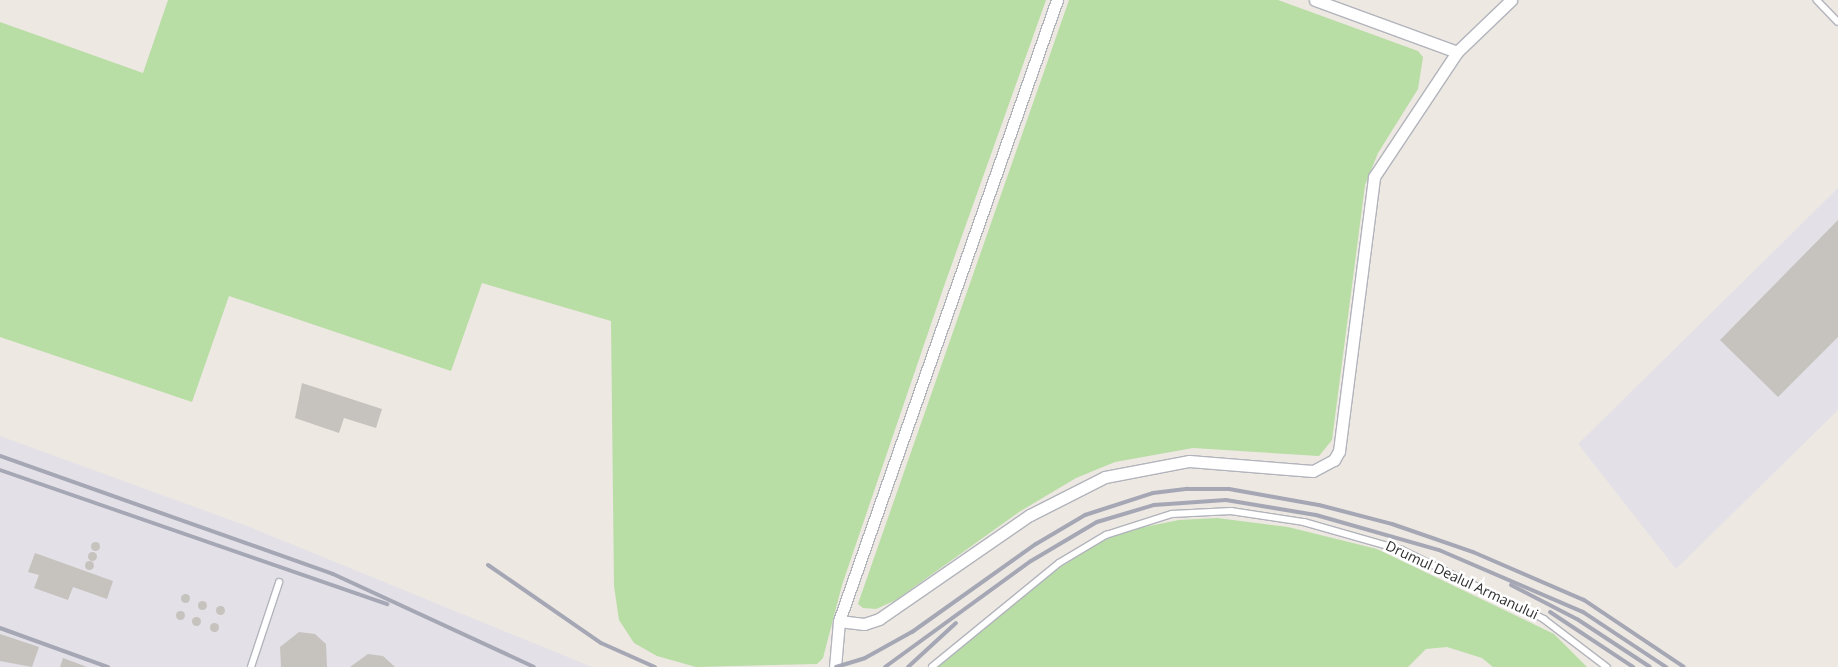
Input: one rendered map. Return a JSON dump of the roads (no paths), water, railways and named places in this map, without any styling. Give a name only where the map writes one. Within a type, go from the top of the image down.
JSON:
[{"type":"street","points":[[835,667],[839,621],[1057,0]]},
{"type":"street","points":[[1315,0],[1457,52]]},
{"type":"street","points":[[839,621],[864,624],[880,619],[1030,515],[1105,477],[1189,461],[1313,471],[1334,460],[1339,451],[1374,177],[1457,52],[1511,0]]},
{"type":"lane","points":[[1817,0],[1838,22]]},
{"type":"lane","name":"Drumul Dealul Armanului","points":[[932,667],[1059,563],[1106,535],[1172,514],[1231,511],[1304,522],[1402,550],[1544,618],[1607,667]]},
{"type":"lane","points":[[251,667],[279,583]]},
{"type":"railway","points":[[0,456],[333,574],[534,667]]},
{"type":"railway","points":[[0,470],[387,604]]},
{"type":"railway","points":[[836,667],[865,658],[912,632],[1036,544],[1085,515],[1153,493],[1188,489],[1229,489],[1319,505],[1392,524],[1473,552],[1584,600],[1684,667]]},
{"type":"railway","points":[[885,667],[1031,561],[1097,522],[1154,505],[1226,500],[1316,515],[1439,550],[1583,612],[1666,667]]},
{"type":"railway","points":[[488,565],[601,643],[655,667]]},
{"type":"railway","points":[[1511,585],[1577,619],[1650,667]]},
{"type":"railway","points":[[1550,612],[1633,667]]},
{"type":"railway","points":[[908,667],[956,623]]},
{"type":"railway","points":[[0,628],[108,667]]}]
